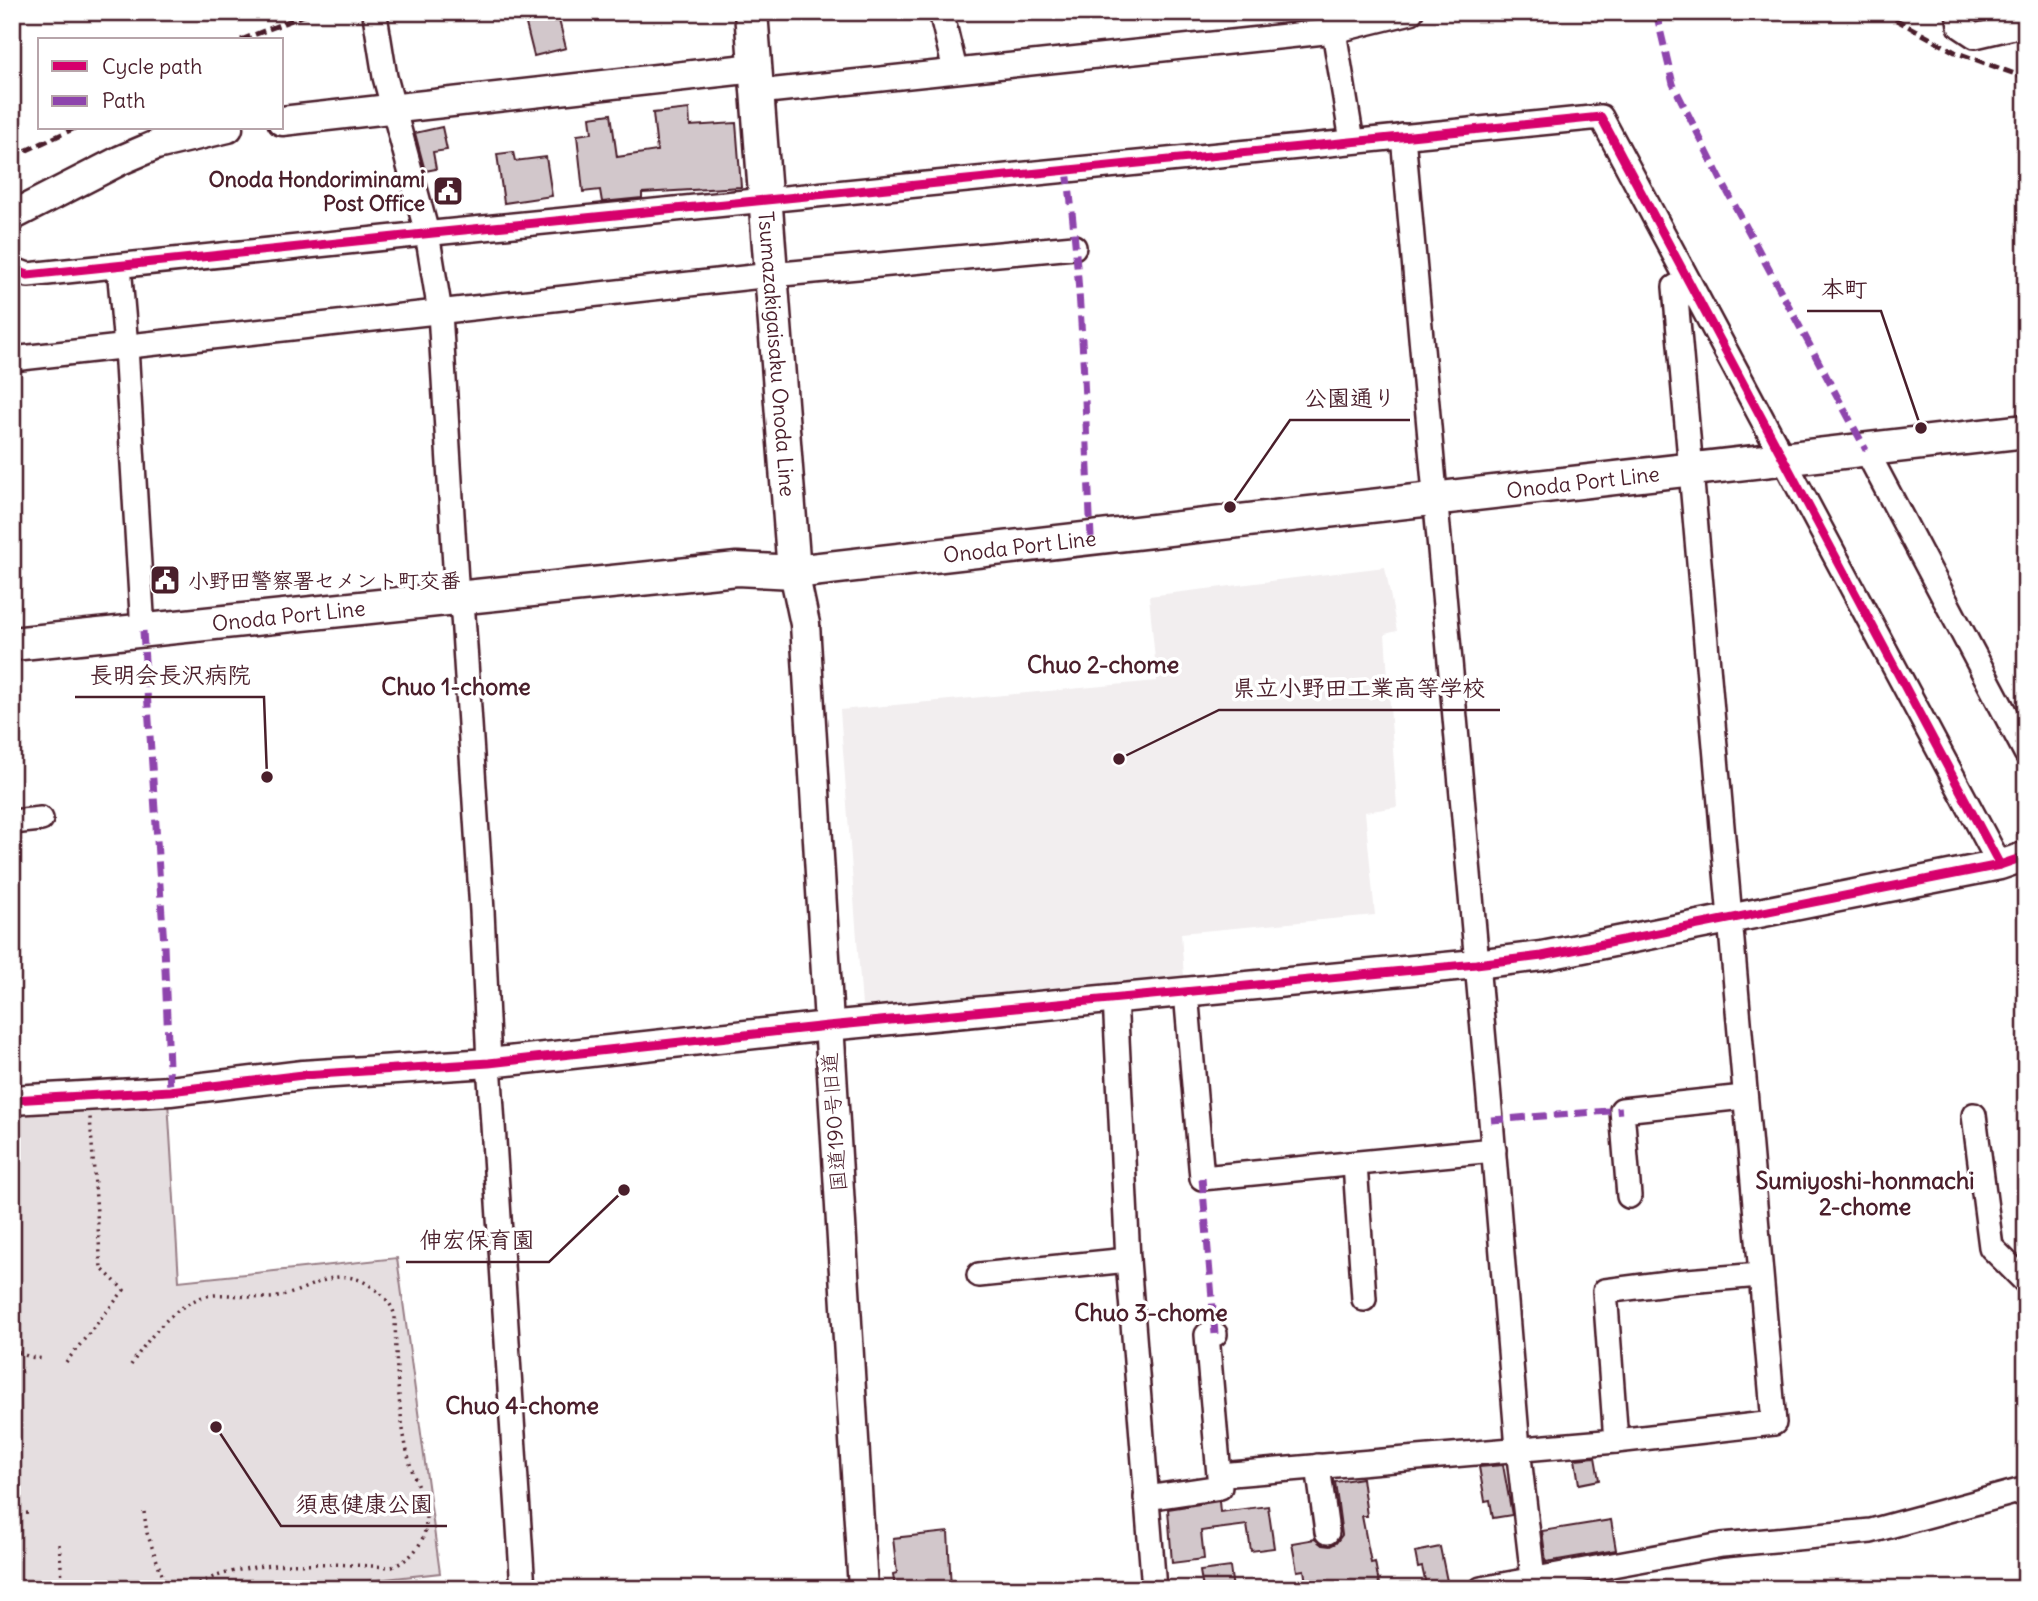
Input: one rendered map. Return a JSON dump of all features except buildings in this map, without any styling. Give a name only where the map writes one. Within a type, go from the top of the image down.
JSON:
[{"type":"main road","name":"Tsumazakigaisaku Onoda Line","points":[[751,12],[794,572]]},
{"type":"main road","name":"Onoda Port Line","points":[[12,644],[737,569],[794,572],[2026,431]]},
{"type":"street","points":[[941,12],[955,70]]},
{"type":"street","points":[[284,121],[394,108],[757,80],[955,70],[1412,12]]},
{"type":"street","points":[[1958,12],[1960,26],[1975,36],[2026,24]]},
{"type":"street","points":[[374,15],[385,77],[427,233],[440,312],[457,599],[463,615],[465,642],[523,1589]]},
{"type":"street","points":[[1332,22],[1352,141]]},
{"type":"street","points":[[12,269],[28,275],[1601,117],[1686,281],[1785,460],[2013,860],[1542,956],[1476,964],[828,1026],[489,1063],[303,1075],[170,1091],[12,1100]]},
{"type":"street","points":[[12,216],[156,145],[218,130]]},
{"type":"street","points":[[1403,136],[1494,1150],[1518,1448],[1533,1578]]},
{"type":"street","points":[[12,359],[771,275],[1074,247]]},
{"type":"street","points":[[119,266],[143,631]]},
{"type":"street","points":[[1220,1475],[1616,1441],[1774,1423],[1675,288],[1686,281]]},
{"type":"street","points":[[1866,450],[2026,753]]},
{"type":"street","name":"国道190号旧道","points":[[794,572],[805,624],[863,1589]]},
{"type":"street","points":[[12,822],[41,819]]},
{"type":"street","points":[[1186,992],[1202,1178],[1494,1150]]},
{"type":"street","points":[[1115,998],[1128,1260],[1154,1589]]},
{"type":"street","points":[[1629,1196],[1622,1110],[1744,1097]]},
{"type":"street","points":[[1974,1115],[1991,1247],[2026,1282]]},
{"type":"street","points":[[1355,1164],[1364,1299]]},
{"type":"street","points":[[979,1275],[1128,1260]]},
{"type":"street","points":[[1616,1441],[1605,1291],[1760,1275]]},
{"type":"street","points":[[1146,1498],[1220,1487],[1207,1335],[1215,1334]]},
{"type":"street","points":[[1318,1466],[1326,1532]]},
{"type":"street","points":[[1481,1589],[1722,1545],[1871,1531],[2026,1489]]},
{"type":"path","points":[[66,1362],[124,1290],[101,1268],[89,1094]]},
{"type":"path","points":[[131,1365],[167,1321],[183,1306],[199,1297],[280,1297],[341,1275],[361,1279],[391,1303],[395,1315],[399,1396],[409,1459],[426,1521],[416,1550],[405,1562],[392,1567],[289,1562],[243,1568],[186,1589]]},
{"type":"path","points":[[12,1350],[44,1359]]},
{"type":"path","points":[[144,1512],[147,1533],[167,1589]]},
{"type":"path","points":[[12,1514],[30,1513]]},
{"type":"path","points":[[59,1544],[64,1589]]},
{"type":"shaded area","points":[[1385,567],[1397,631],[1385,634],[1397,807],[1365,812],[1375,915],[1181,933],[1184,977],[862,1006],[840,710],[1157,681],[1149,596]]},
{"type":"shaded area","points":[[168,1101],[179,1281],[397,1258],[440,1573],[294,1589],[12,1589],[12,1115]]},
{"type":"railway","points":[[246,38],[312,12]]},
{"type":"railway","points":[[1882,12],[1955,52],[2026,78]]},
{"type":"railway","points":[[12,157],[71,130]]},
{"type":"marked path","points":[[1656,12],[1673,84],[1720,178],[1866,450]]},
{"type":"marked path","points":[[1067,170],[1080,308],[1091,537]]},
{"type":"marked path","points":[[143,631],[164,945],[170,1091]]},
{"type":"marked path","points":[[1491,1120],[1622,1110]]},
{"type":"marked path","points":[[1202,1178],[1215,1334]]},
{"type":"cycle path","points":[[12,269],[28,275],[1601,117],[2000,865]]},
{"type":"cycle path","points":[[12,1100],[170,1091],[303,1075],[489,1063],[828,1026],[1476,964],[1542,956],[2000,865],[2026,856]]},
{"type":"place","name":"Onoda Hondoriminami Post Office","points":[[448,191]]},
{"type":"place","name":"本町","points":[[1921,428]]},
{"type":"place","name":"公園通り","points":[[1230,507]]},
{"type":"place","name":"小野田警察署セメント町交番","points":[[165,580]]},
{"type":"place","name":"県立小野田工業高等学校","points":[[1119,759]]},
{"type":"place","name":"長明会長沢病院","points":[[267,777]]},
{"type":"place","name":"伸宏保育園","points":[[624,1190]]},
{"type":"place","name":"須恵健康公園","points":[[216,1427]]},
{"type":"district","name":"Chuo 2-chome","points":[[1103,664]]},
{"type":"district","name":"Chuo 1-chome","points":[[456,686]]},
{"type":"district","name":"Sumiyoshi-honmachi 2-chome","points":[[1865,1193]]},
{"type":"district","name":"Chuo 3-chome","points":[[1151,1312]]},
{"type":"district","name":"Chuo 4-chome","points":[[522,1405]]}]
